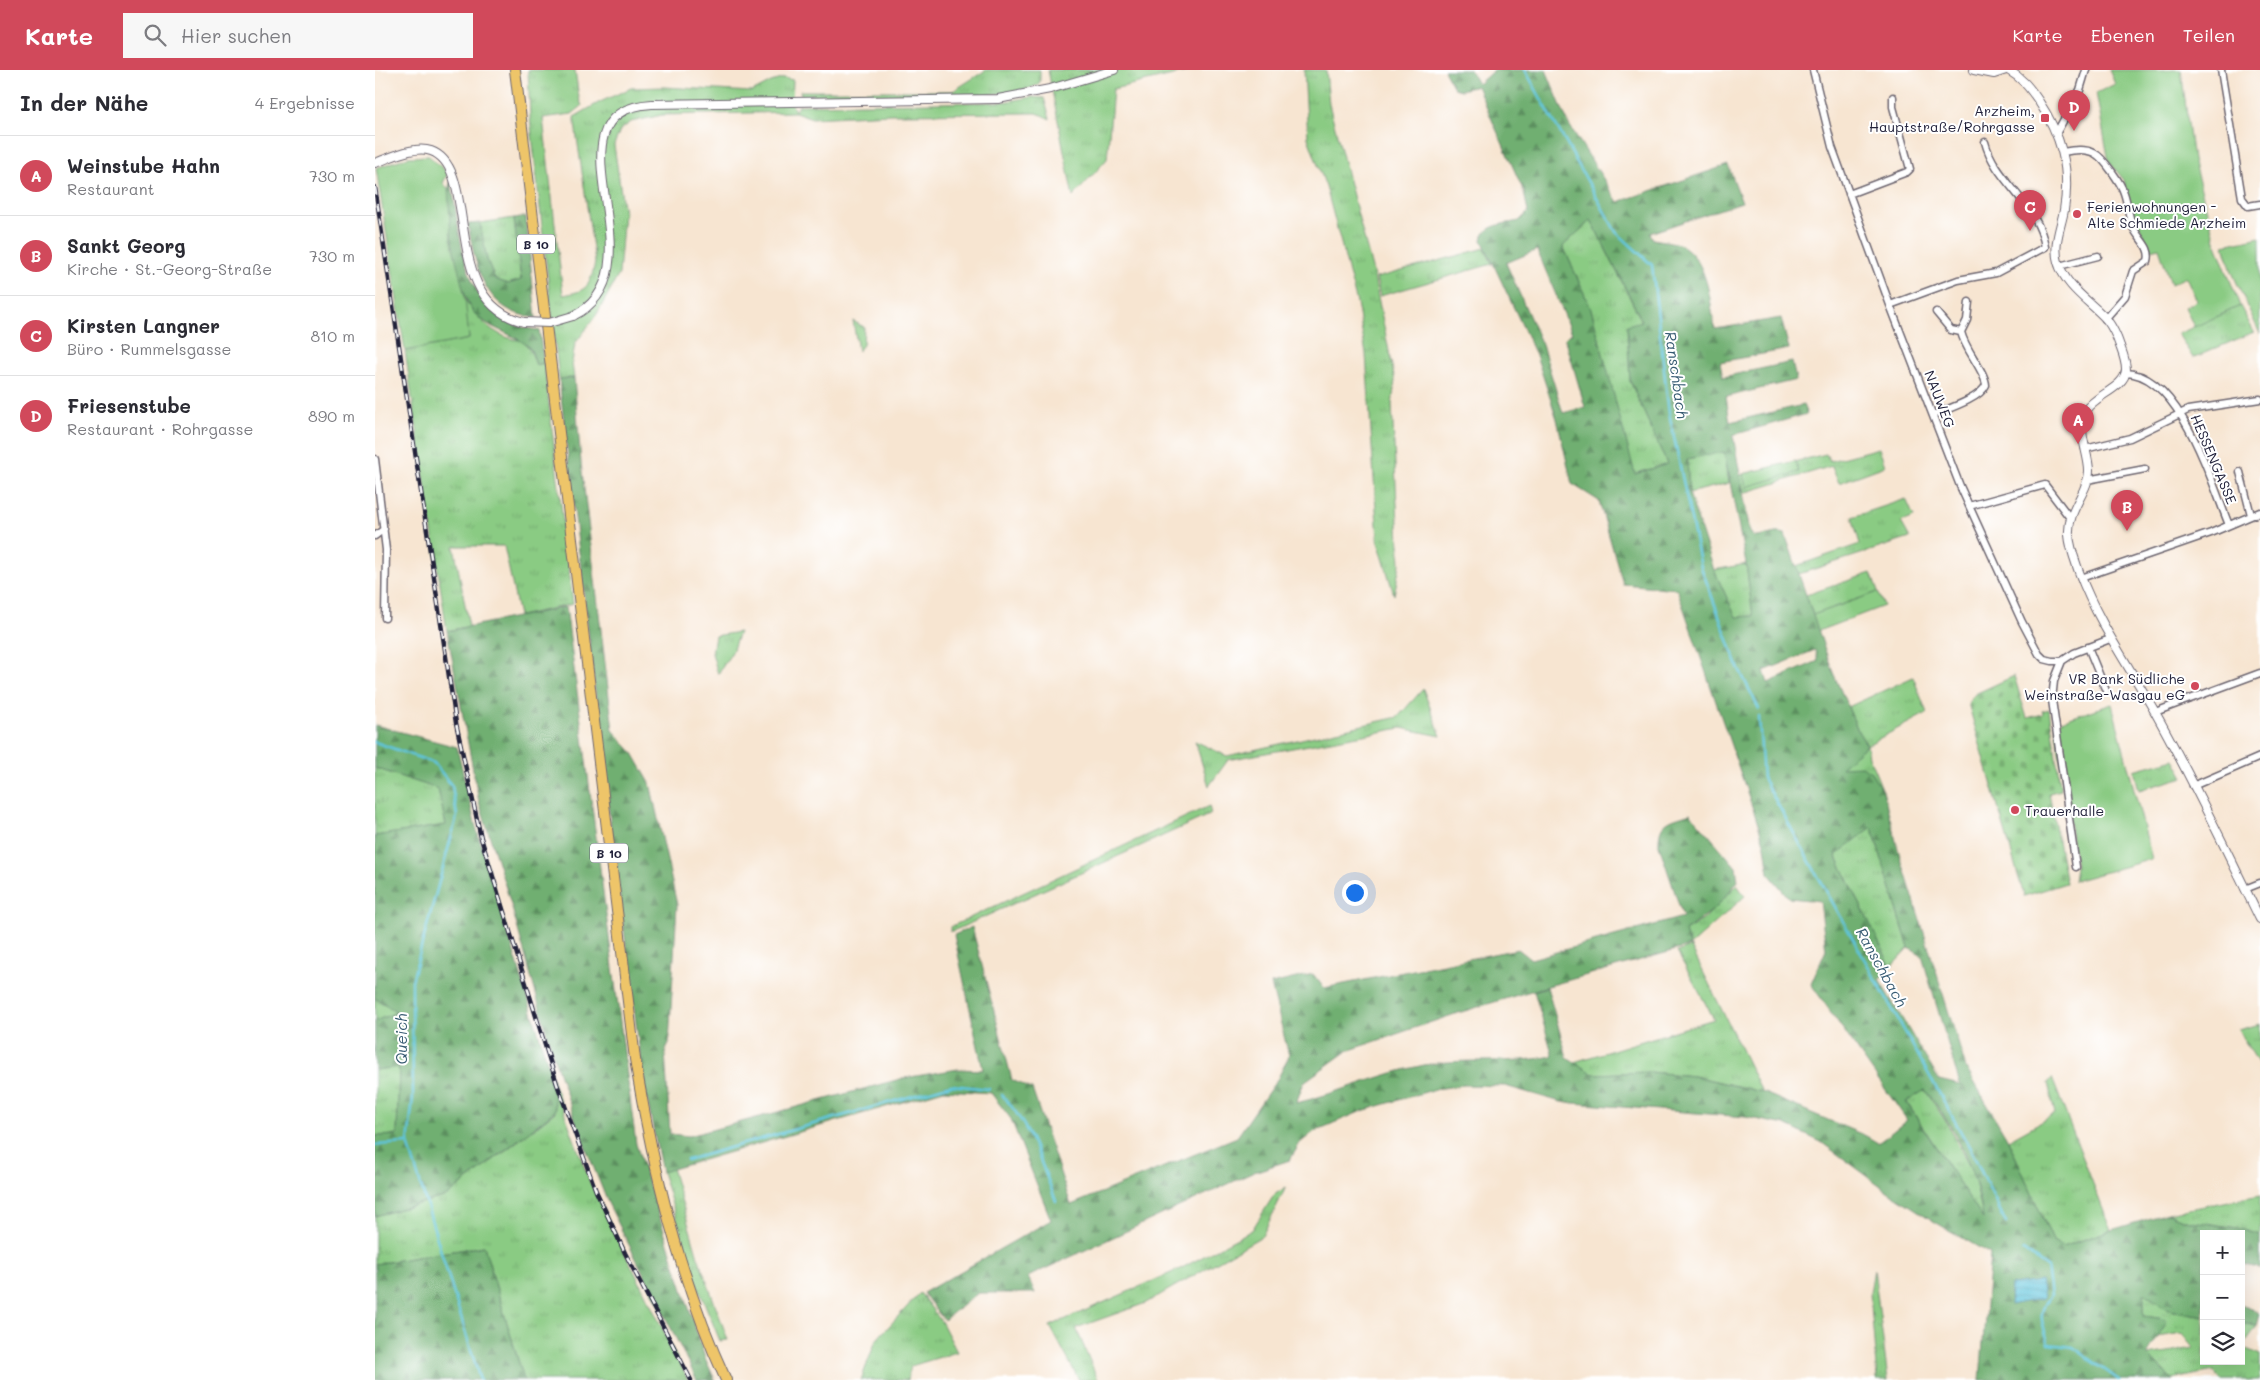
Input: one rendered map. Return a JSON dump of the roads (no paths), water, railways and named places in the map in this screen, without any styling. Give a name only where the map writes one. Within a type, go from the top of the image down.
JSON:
[{"type":"highway","name":"B 10","points":[[516,72],[635,1059],[647,1133],[674,1239],[701,1320],[726,1380]]},
{"type":"street","points":[[375,163],[415,151],[431,151],[444,161],[452,173],[470,261],[480,288],[497,309],[509,317],[524,322],[549,322],[573,316],[583,310],[592,301],[604,283],[609,270],[611,248],[601,162],[601,143],[606,127],[629,108],[660,104],[998,99],[1050,90],[1113,70]]},
{"type":"street","name":"NAUWEG","points":[[1813,70],[1832,147],[1890,305],[1969,506],[1997,570],[2039,654],[2044,658],[2062,661]]},
{"type":"street","points":[[1974,70],[1994,74],[2007,70],[2019,77],[2028,86],[2057,132],[2063,152],[2065,198],[2056,252],[2059,266],[2074,289],[2105,318],[2118,340],[2124,358],[2125,373],[2119,382],[2085,412],[2082,426],[2089,472],[2070,518],[2069,539],[2081,578],[2110,639],[2155,712],[2260,919]]},
{"type":"street","points":[[2057,132],[2080,90],[2086,70]]},
{"type":"street","points":[[2221,70],[2242,198],[2248,206],[2260,204]]},
{"type":"street","points":[[1849,194],[1907,172],[1910,169],[1893,107],[1893,97]]},
{"type":"street","points":[[1985,142],[1998,167],[2039,225],[2045,247]]},
{"type":"street","points":[[2063,152],[2090,151],[2103,161],[2121,185],[2135,233],[2149,251],[2148,261],[2133,271],[2125,296],[2105,318]]},
{"type":"street","points":[[2045,247],[2056,252]]},
{"type":"street","points":[[1890,305],[1959,280],[1996,273],[2045,247]]},
{"type":"street","points":[[2059,266],[2098,256]]},
{"type":"street","points":[[1933,415],[1973,397],[1982,391],[1986,384],[1984,376],[1964,345],[1961,332],[1967,320],[1969,302]]},
{"type":"street","points":[[1936,312],[1951,330],[1961,332]]},
{"type":"street","name":"HESSENGASSE","points":[[2125,373],[2135,373],[2147,379],[2181,413],[2229,525]]},
{"type":"street","points":[[2085,449],[2130,438],[2181,413],[2260,400]]},
{"type":"street","points":[[375,459],[386,550],[385,618]]},
{"type":"street","points":[[2087,480],[2145,469]]},
{"type":"street","points":[[2240,472],[2251,515]]},
{"type":"street","points":[[1969,506],[2045,485],[2070,518]]},
{"type":"street","points":[[2081,578],[2260,512]]},
{"type":"street","points":[[375,536],[384,529]]},
{"type":"street","points":[[2076,867],[2052,700],[2054,681],[2062,661],[2073,653],[2110,639]]},
{"type":"street","points":[[2088,647],[2106,691]]},
{"type":"street","points":[[2155,712],[2260,673]]},
{"type":"street","points":[[2193,786],[2260,757]]},
{"type":"street","points":[[2245,889],[2260,883]]},
{"type":"water","points":[[2041,1281],[2044,1298],[2010,1305],[2011,1285]]},
{"type":"waterway","name":"Ranschbach","points":[[1525,70],[1616,232],[1652,265],[1669,413],[1701,567],[1738,667],[1759,709]]},
{"type":"waterway","name":"Ranschbach","points":[[1759,717],[1763,778],[1971,1150],[2006,1223]]},
{"type":"waterway","name":"Queich","points":[[375,742],[434,763],[452,786],[457,816],[412,981],[413,1097],[408,1143],[480,1380]]},
{"type":"waterway","points":[[687,1160],[951,1085],[989,1089]]},
{"type":"waterway","points":[[1002,1095],[1012,1107],[1027,1132],[1040,1159],[1056,1201]]},
{"type":"waterway","points":[[375,1145],[408,1143]]},
{"type":"waterway","name":"Ranschbach","points":[[2023,1250],[2047,1267],[2051,1295],[2043,1308],[2042,1319],[2049,1344],[2073,1347],[2119,1380]]},
{"type":"railway","points":[[375,187],[456,723],[481,838],[557,1084],[596,1191],[625,1253],[691,1380]]},
{"type":"place","name":"Arzheim, Hauptstraße/Rohrgasse","points":[[2045,118]]},
{"type":"place","name":"Friesenstube","points":[[2074,131]]},
{"type":"place","name":"Ferienwohnungen - Alte Schmiede Arzheim","points":[[2077,214]]},
{"type":"place","name":"Kirsten Langner","points":[[2030,231]]},
{"type":"place","name":"Weinstube Hahn","points":[[2078,444]]},
{"type":"place","name":"Sankt Georg","points":[[2127,531]]},
{"type":"place","name":"VR Bank Südliche Weinstraße-Wasgau eG","points":[[2195,686]]},
{"type":"place","name":"Trauerhalle","points":[[2015,810]]}]
